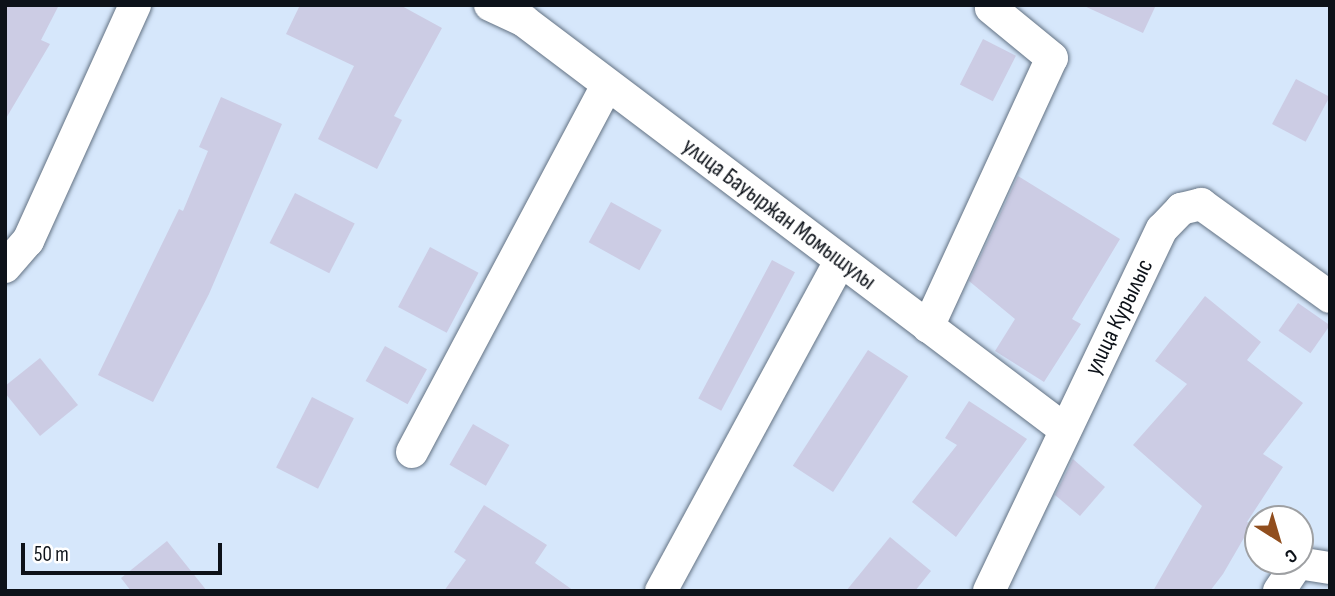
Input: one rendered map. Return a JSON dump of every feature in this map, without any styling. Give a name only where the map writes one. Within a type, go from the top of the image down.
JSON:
[{"type":"street","points":[[5,267],[28,241],[135,5]]},
{"type":"street","name":"улица Бауыржан Момышулы","points":[[490,5],[529,13],[607,85],[1064,429]]},
{"type":"street","points":[[928,327],[1052,58],[991,8]]},
{"type":"street","points":[[412,452],[607,85]]},
{"type":"street","name":"улица Курылыс","points":[[989,591],[1064,429],[1162,229],[1181,209],[1201,204],[1330,297]]},
{"type":"street","points":[[661,591],[840,261]]},
{"type":"street","points":[[1279,591],[1297,563],[1330,568]]},
{"type":"building","points":[[5,5],[59,5],[41,40],[50,44],[5,120]]},
{"type":"building","points":[[300,5],[400,5],[442,28],[394,116],[402,120],[377,169],[318,139],[354,66],[286,34]]},
{"type":"building","points":[[1082,5],[1156,5],[1143,33]]},
{"type":"building","points":[[983,39],[1016,56],[993,101],[960,84]]},
{"type":"building","points":[[1296,79],[1330,97],[1306,142],[1272,124]]},
{"type":"building","points":[[221,97],[282,124],[209,294],[153,402],[98,375],[179,209],[183,211],[208,151],[199,147]]},
{"type":"building","points":[[1018,176],[1120,239],[1072,319],[1081,324],[1044,382],[995,351],[1015,319],[969,281]]},
{"type":"building","points":[[295,193],[355,223],[329,273],[270,243]]},
{"type":"building","points":[[611,202],[662,230],[639,270],[589,242]]},
{"type":"building","points":[[430,247],[479,273],[447,333],[398,307]]},
{"type":"building","points":[[772,260],[795,272],[721,411],[698,399]]},
{"type":"building","points":[[1205,296],[1261,342],[1247,360],[1303,403],[1263,454],[1283,467],[1258,505],[1244,505],[1244,538],[1210,591],[1153,591],[1202,506],[1133,445],[1187,384],[1155,361]]},
{"type":"building","points":[[1298,303],[1330,325],[1310,353],[1278,331]]},
{"type":"building","points":[[385,346],[427,369],[408,404],[366,381]]},
{"type":"building","points":[[868,350],[908,376],[833,492],[793,466]]},
{"type":"building","points":[[40,358],[78,405],[40,436],[5,393],[5,386]]},
{"type":"building","points":[[312,397],[354,418],[318,489],[276,467]]},
{"type":"building","points":[[969,401],[1027,439],[956,537],[912,502],[957,445],[945,438]]},
{"type":"building","points":[[473,424],[509,445],[486,486],[450,465]]},
{"type":"building","points":[[1073,459],[1105,487],[1080,516],[1055,495]]},
{"type":"building","points":[[484,505],[547,545],[535,563],[574,591],[444,591],[466,560],[454,552]]},
{"type":"building","points":[[890,537],[931,571],[915,591],[846,591]]},
{"type":"building","points":[[167,541],[207,591],[131,591],[121,578]]}]
